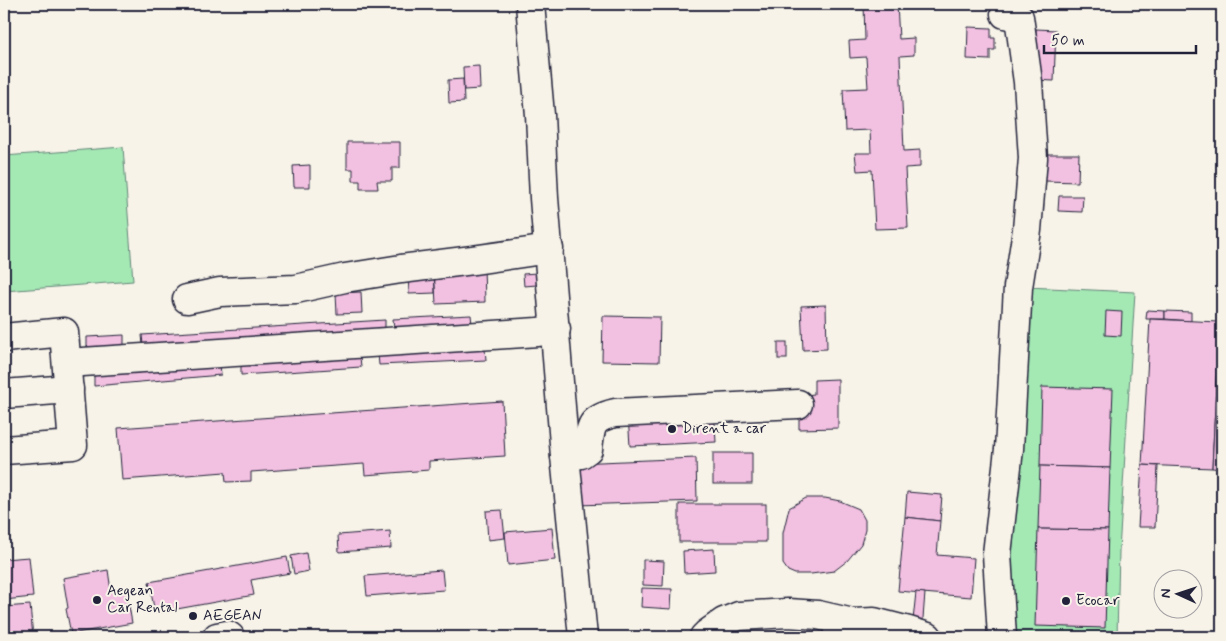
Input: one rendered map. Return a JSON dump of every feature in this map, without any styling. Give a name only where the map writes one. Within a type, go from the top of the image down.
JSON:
[{"type":"street","points":[[530,4],[565,456],[584,637]]},
{"type":"street","points":[[1002,637],[997,554],[1009,448],[1018,287],[1027,230],[1033,158],[1028,82],[1018,17],[1006,14]]},
{"type":"street","points":[[187,299],[220,292],[296,289],[392,270],[549,249]]},
{"type":"street","points":[[4,394],[68,376],[556,329]]},
{"type":"street","points":[[4,338],[64,332],[73,445],[4,450]]},
{"type":"street","points":[[565,456],[581,454],[588,449],[592,426],[598,419],[615,413],[798,404]]},
{"type":"street","points":[[704,637],[724,622],[738,616],[788,613],[818,615],[842,630],[874,622],[928,637]]},
{"type":"street","points":[[216,637],[227,635],[230,637]]},
{"type":"green space","points":[[123,147],[133,281],[4,291],[4,156]]},
{"type":"green space","points":[[1027,287],[1135,292],[1119,551],[1117,637],[1011,637],[1006,557]]},
{"type":"building","points":[[864,4],[897,4],[899,39],[914,38],[914,55],[900,56],[904,151],[920,150],[920,167],[905,168],[908,228],[875,229],[872,170],[857,171],[855,153],[871,153],[870,130],[845,131],[843,89],[868,88],[866,57],[850,58],[849,41],[865,40]]},
{"type":"building","points":[[968,27],[991,28],[991,38],[995,38],[995,50],[990,50],[990,60],[967,59]]},
{"type":"building","points":[[1036,29],[1056,30],[1054,81],[1034,80]]},
{"type":"building","points":[[479,66],[480,89],[464,90],[463,67]]},
{"type":"building","points":[[463,79],[464,102],[449,103],[448,80]]},
{"type":"building","points":[[347,142],[400,142],[400,168],[392,168],[392,181],[377,181],[378,189],[360,189],[360,181],[353,181],[353,169],[347,169]]},
{"type":"building","points":[[1045,154],[1079,154],[1078,182],[1045,181]]},
{"type":"building","points":[[310,165],[310,187],[294,187],[293,166]]},
{"type":"building","points":[[1059,196],[1083,196],[1082,212],[1058,211]]},
{"type":"building","points":[[484,266],[485,302],[436,304],[434,268]]},
{"type":"building","points":[[434,272],[435,293],[409,294],[408,273]]},
{"type":"building","points":[[537,273],[537,285],[524,286],[523,274]]},
{"type":"building","points":[[361,292],[362,313],[337,314],[336,293]]},
{"type":"building","points":[[826,305],[827,349],[803,350],[801,306]]},
{"type":"building","points":[[1147,310],[1165,311],[1165,319],[1146,319]]},
{"type":"building","points":[[1106,311],[1122,312],[1121,336],[1105,335]]},
{"type":"building","points":[[1165,311],[1191,312],[1191,321],[1165,319]]},
{"type":"building","points":[[471,315],[472,324],[394,328],[393,319]]},
{"type":"building","points":[[603,316],[660,317],[659,362],[602,361]]},
{"type":"building","points":[[1150,319],[1219,322],[1212,468],[1142,465]]},
{"type":"building","points":[[385,320],[385,330],[143,345],[142,335]]},
{"type":"building","points":[[1219,322],[1222,322],[1222,469],[1212,468]]},
{"type":"building","points":[[124,335],[124,347],[87,349],[87,337]]},
{"type":"building","points":[[778,342],[787,342],[787,359],[778,359]]},
{"type":"building","points":[[485,349],[486,360],[379,365],[378,354]]},
{"type":"building","points":[[360,357],[361,367],[241,375],[241,365]]},
{"type":"building","points":[[220,364],[221,375],[94,386],[94,374]]},
{"type":"building","points":[[838,379],[838,428],[799,429],[799,407],[806,395],[814,394],[814,380]]},
{"type":"building","points":[[1042,387],[1113,389],[1110,468],[1040,466]]},
{"type":"building","points":[[502,401],[505,456],[429,461],[429,470],[365,475],[364,464],[251,472],[251,481],[226,482],[225,472],[122,480],[118,428]]},
{"type":"building","name":"Dirent a car","points":[[714,411],[716,442],[630,446],[628,415]]},
{"type":"building","points":[[713,453],[752,453],[752,484],[713,484]]},
{"type":"building","points":[[696,458],[697,501],[578,505],[576,463]]},
{"type":"building","points":[[1142,465],[1158,466],[1155,527],[1138,527]]},
{"type":"building","points":[[1040,466],[1110,468],[1108,530],[1038,529]]},
{"type":"building","points":[[907,492],[942,495],[940,521],[905,517]]},
{"type":"building","points":[[806,498],[825,498],[840,501],[859,509],[865,520],[865,530],[861,544],[847,561],[834,571],[795,574],[788,571],[783,564],[783,533],[789,508]]},
{"type":"building","points":[[679,504],[766,504],[766,542],[679,542]]},
{"type":"building","points":[[502,510],[505,538],[488,540],[486,511]]},
{"type":"building","points":[[905,517],[940,521],[937,555],[974,558],[971,597],[898,591]]},
{"type":"building","points":[[552,528],[555,560],[508,565],[505,532]]},
{"type":"building","points":[[1038,529],[1108,530],[1105,628],[1035,626]]},
{"type":"building","points":[[390,531],[391,548],[339,552],[338,535]]},
{"type":"building","points":[[714,549],[715,571],[684,573],[683,551]]},
{"type":"building","points":[[306,553],[309,571],[294,574],[291,556]]},
{"type":"building","points":[[29,557],[33,597],[4,600],[4,559]]},
{"type":"building","points":[[287,557],[290,573],[251,580],[254,595],[155,613],[149,582]]},
{"type":"building","points":[[643,560],[664,561],[663,586],[643,585]]},
{"type":"building","name":"Aegean Car Rental","points":[[108,570],[111,591],[126,589],[132,623],[71,634],[63,578]]},
{"type":"building","points":[[442,570],[444,590],[367,596],[365,576]]},
{"type":"building","points":[[642,588],[672,589],[671,609],[641,607]]},
{"type":"building","points":[[916,592],[925,593],[922,631],[912,630]]},
{"type":"building","points":[[30,605],[33,637],[4,637],[4,607]]},
{"type":"place","name":"Dirent a car","points":[[672,429]]},
{"type":"place","name":"Aegean Car Rental","points":[[97,600]]},
{"type":"place","name":"Ecocar","points":[[1066,601]]},
{"type":"place","name":"AEGEAN","points":[[193,616]]}]
